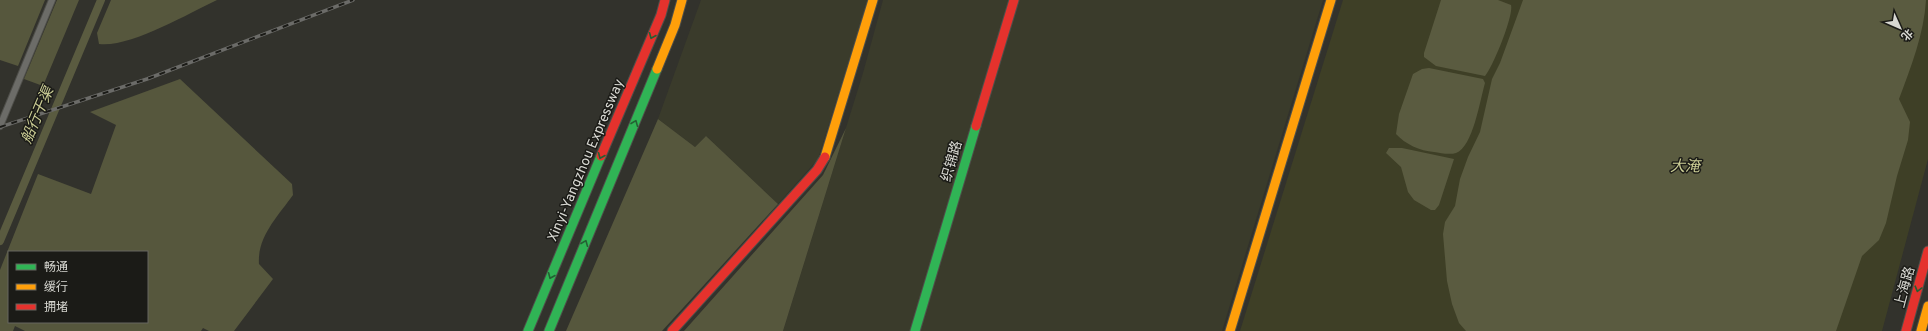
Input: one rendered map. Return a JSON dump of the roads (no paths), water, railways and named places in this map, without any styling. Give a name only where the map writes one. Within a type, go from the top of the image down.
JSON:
[{"type":"main road","name":"Xinyi-Yangzhou Expressway","points":[[528,331],[661,15],[665,0]]},
{"type":"main road","points":[[549,331],[675,25],[682,0]]},
{"type":"main road","points":[[672,331],[821,165],[872,0]]},
{"type":"main road","name":"织锦路","points":[[915,331],[1014,0]]},
{"type":"main road","points":[[1230,331],[1331,0]]},
{"type":"main road","name":"上海路","points":[[1906,331],[1928,251]]},
{"type":"main road","name":"上海路","points":[[1921,331],[1928,306]]},
{"type":"street","points":[[0,126],[52,0]]},
{"type":"water","points":[[1441,0],[1498,0],[1511,5],[1509,19],[1502,41],[1493,63],[1485,76],[1436,66],[1424,57]]},
{"type":"water","name":"大淹","points":[[1523,0],[1926,0],[1920,38],[1899,99],[1910,122],[1908,140],[1897,176],[1886,223],[1879,240],[1862,256],[1836,331],[1466,331],[1459,323],[1452,304],[1447,281],[1443,234],[1445,222],[1455,206],[1460,179],[1468,157],[1480,132],[1492,79],[1500,63]]},
{"type":"water","points":[[1429,68],[1483,79],[1485,83],[1471,133],[1462,149],[1456,153],[1445,154],[1418,149],[1408,144],[1396,134],[1399,114],[1413,74],[1422,69]]},
{"type":"water","points":[[1389,148],[1402,148],[1454,159],[1439,205],[1435,210],[1431,210],[1414,200],[1408,192],[1401,167],[1386,153]]},
{"type":"waterway","name":"船行干渠","points":[[0,241],[101,0]]},
{"type":"railway","points":[[0,127],[147,79],[353,0]]}]
